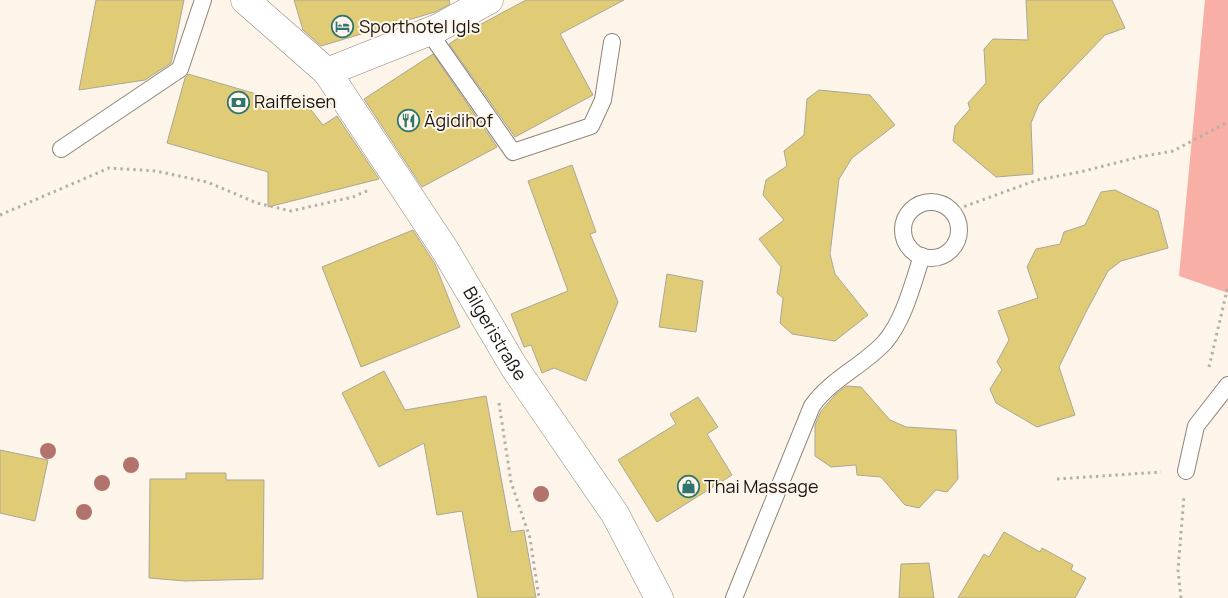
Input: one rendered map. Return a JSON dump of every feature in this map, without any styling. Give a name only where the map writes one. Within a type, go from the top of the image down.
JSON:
[{"type":"street","name":"Bilgeristraße","points":[[245,0],[327,72],[445,250],[514,366],[615,514],[659,598]]},
{"type":"street","points":[[327,72],[429,32],[489,0]]},
{"type":"lane","points":[[61,149],[180,69],[203,0]]},
{"type":"lane","points":[[429,32],[513,152],[591,126],[603,100],[612,42]]},
{"type":"lane","points":[[924,203],[938,204],[952,211],[956,218],[959,226],[956,242],[952,249],[938,257],[922,256],[914,252],[905,240],[903,232],[907,218],[917,207],[924,203]]},
{"type":"lane","points":[[734,598],[812,406],[817,398],[832,384],[884,343],[894,330],[922,256]]},
{"type":"lane","points":[[1186,471],[1196,426],[1228,385]]},
{"type":"path","points":[[952,211],[1037,180],[1173,151],[1228,122]]},
{"type":"path","points":[[0,215],[109,168],[156,171],[207,182],[257,203],[291,211],[353,197],[397,178]]},
{"type":"path","points":[[1209,370],[1228,286]]},
{"type":"path","points":[[514,366],[498,398],[511,482],[530,538],[539,598]]},
{"type":"path","points":[[1057,479],[1186,471],[1178,570],[1181,598]]},
{"type":"shaded area","points":[[1205,0],[1228,0],[1228,293],[1179,276]]},
{"type":"building","points":[[96,0],[184,0],[171,63],[145,80],[79,90]]},
{"type":"building","name":"Sporthotel Igls","points":[[294,0],[449,0],[450,4],[435,12],[321,46],[303,30]]},
{"type":"building","points":[[526,0],[624,0],[560,34],[593,95],[515,137],[449,44],[472,29]]},
{"type":"building","points":[[1026,0],[1112,0],[1125,28],[1105,35],[1039,104],[1031,123],[1033,174],[996,177],[953,141],[955,126],[970,109],[968,103],[986,83],[984,49],[993,39],[1028,40]]},
{"type":"building","points":[[433,54],[497,147],[422,187],[364,99]]},
{"type":"building","points":[[188,74],[311,110],[323,125],[337,116],[379,179],[268,207],[268,172],[167,143],[185,78]]},
{"type":"building","points":[[819,90],[870,95],[895,125],[852,158],[839,179],[830,254],[835,274],[868,315],[835,341],[792,334],[780,323],[783,298],[777,293],[781,267],[759,239],[784,220],[763,195],[766,180],[787,166],[784,151],[804,135],[807,99]]},
{"type":"building","points":[[572,165],[596,232],[590,234],[618,302],[586,381],[554,368],[542,373],[531,345],[524,347],[511,314],[568,291],[528,181]]},
{"type":"building","points":[[1115,190],[1158,211],[1168,248],[1121,261],[1108,271],[1059,367],[1075,415],[1037,427],[996,403],[990,389],[1002,370],[997,362],[1009,340],[998,311],[1038,298],[1027,267],[1036,249],[1060,244],[1064,232],[1085,225],[1101,192]]},
{"type":"building","points":[[413,230],[435,264],[460,327],[361,367],[322,267]]},
{"type":"building","points":[[667,274],[703,281],[696,332],[659,327]]},
{"type":"building","points":[[384,371],[405,410],[486,396],[511,532],[524,530],[536,598],[478,598],[462,511],[437,515],[424,443],[379,467],[342,393]]},
{"type":"building","points":[[846,386],[861,387],[890,420],[906,427],[956,430],[958,479],[947,492],[936,490],[919,508],[905,505],[881,477],[857,475],[856,465],[831,467],[815,456],[815,425],[821,411]]},
{"type":"building","points":[[698,397],[718,427],[707,434],[732,475],[657,522],[618,460],[676,424],[670,414]]},
{"type":"building","points":[[0,450],[48,460],[35,521],[0,513]]},
{"type":"building","points":[[186,473],[226,473],[226,480],[264,480],[263,579],[185,581],[149,578],[150,479],[186,479]]},
{"type":"building","points":[[1004,532],[1040,552],[1042,548],[1073,565],[1071,570],[1086,578],[1075,598],[958,598],[984,554],[989,557]]},
{"type":"building","points":[[929,563],[934,598],[899,598],[901,564]]},
{"type":"place","name":"Sporthotel Igls","points":[[343,27]]},
{"type":"place","name":"Raiffeisen","points":[[238,102]]},
{"type":"place","name":"Ägidihof","points":[[408,121]]},
{"type":"place","name":"Thai Massage","points":[[688,487]]}]
